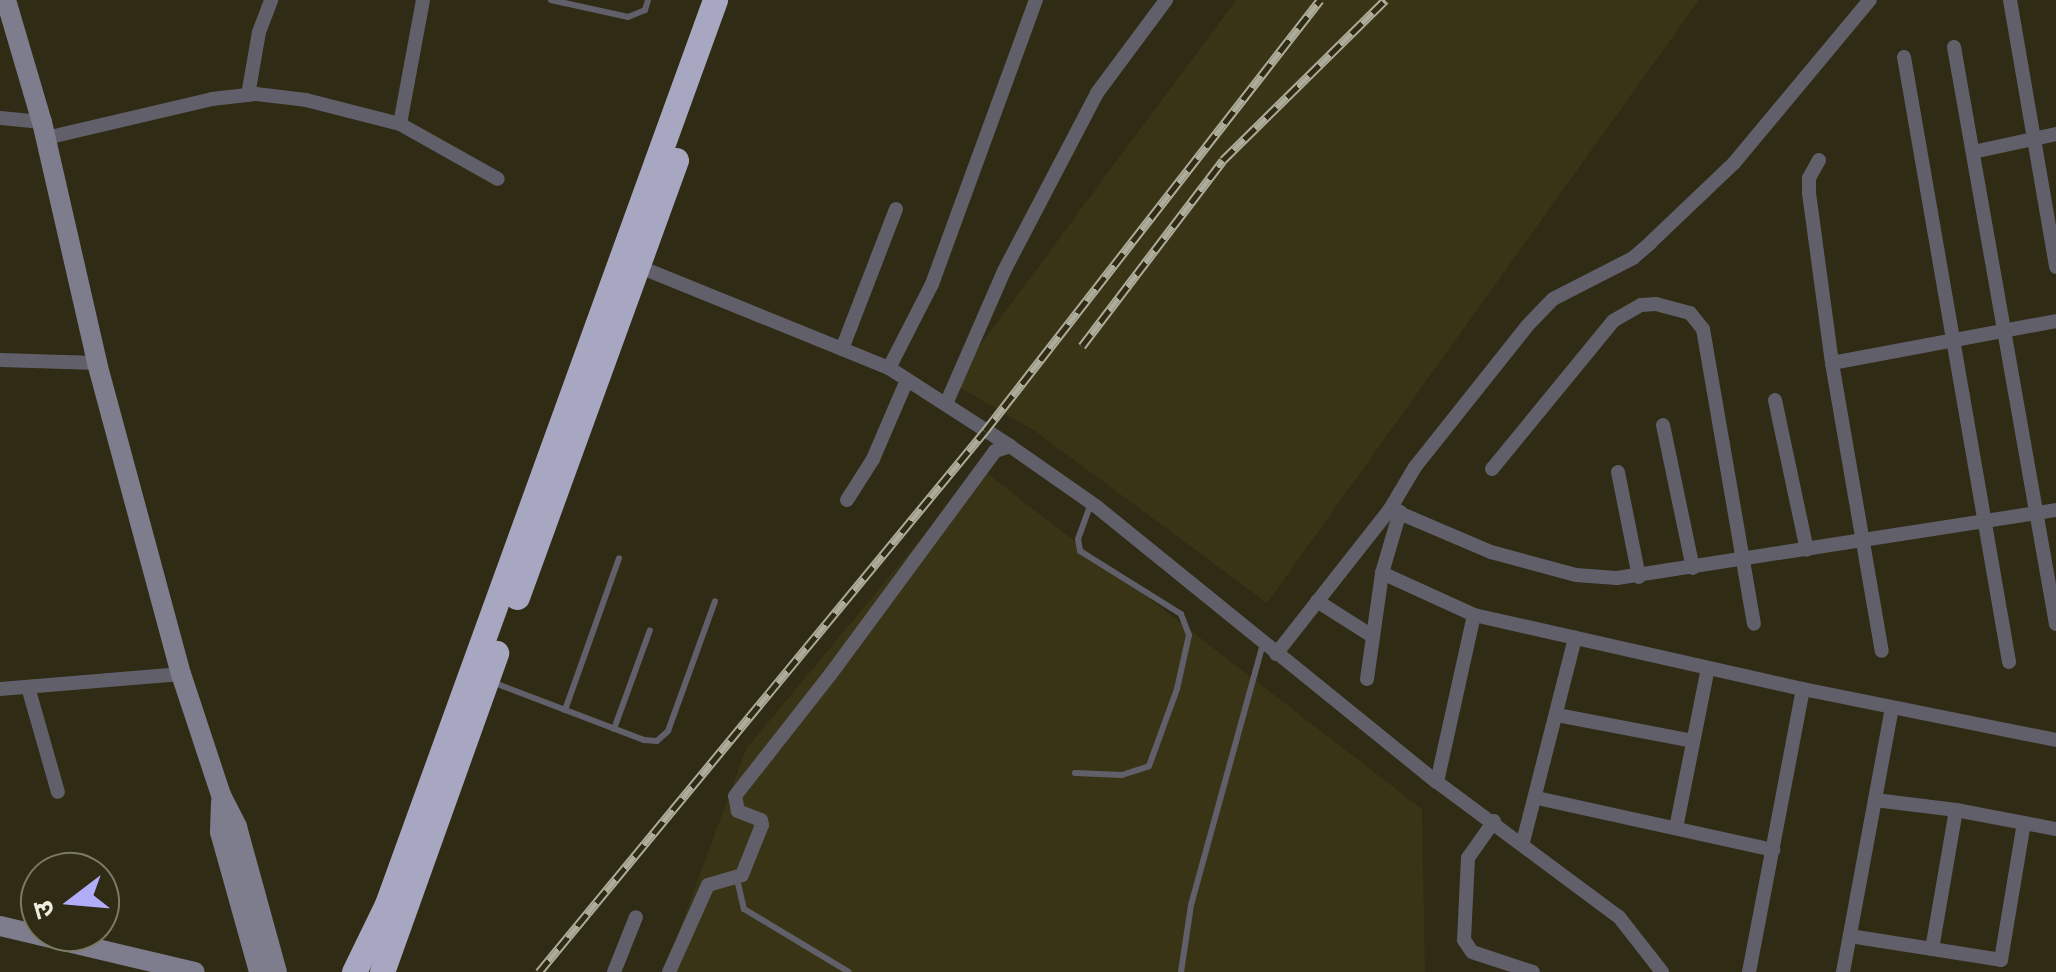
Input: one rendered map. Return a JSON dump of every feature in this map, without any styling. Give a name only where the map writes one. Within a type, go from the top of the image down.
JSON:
[{"type":"highway","points":[[382,972],[630,262],[715,0]]},
{"type":"highway","points":[[354,972],[387,904],[630,262],[734,0]]},
{"type":"main road","points":[[6,0],[44,130],[97,363],[181,674],[221,795],[236,828],[277,972]]},
{"type":"main road","points":[[221,795],[220,832],[258,972]]},
{"type":"main road","points":[[0,926],[195,972]]},
{"type":"street","points":[[248,95],[259,32],[271,0]]},
{"type":"street","points":[[400,124],[423,0]]},
{"type":"street","points":[[889,368],[932,284],[1036,0]]},
{"type":"street","points":[[946,404],[1004,271],[1097,93],[1166,0]]},
{"type":"street","points":[[1366,679],[1395,510],[1416,466],[1552,299],[1633,258],[1650,244],[1734,163],[1870,0]]},
{"type":"street","points":[[2010,0],[2056,267]]},
{"type":"street","points":[[1954,47],[2056,624]]},
{"type":"street","points":[[1904,57],[2009,662]]},
{"type":"street","points":[[0,118],[44,130],[212,98],[248,95],[306,100],[400,124],[498,179]]},
{"type":"street","points":[[1973,152],[2056,134]]},
{"type":"street","points":[[1819,160],[1810,178],[1809,193],[1832,363],[1882,651]]},
{"type":"street","points":[[842,349],[896,209]]},
{"type":"street","points":[[630,262],[889,368],[1010,446],[1091,503],[1437,782],[1523,842],[1619,917],[1662,972]]},
{"type":"street","points":[[1492,470],[1613,321],[1641,305],[1656,304],[1690,313],[1702,330],[1754,624]]},
{"type":"street","points":[[1832,363],[2056,321]]},
{"type":"street","points":[[0,360],[97,363]]},
{"type":"street","points":[[847,500],[874,459],[907,380]]},
{"type":"street","points":[[1775,400],[1807,550]]},
{"type":"street","points":[[1663,425],[1693,568]]},
{"type":"street","points":[[669,972],[708,886],[737,879],[762,826],[761,820],[738,811],[735,796],[830,676],[994,451],[1010,446]]},
{"type":"street","points":[[1618,472],[1639,577]]},
{"type":"street","points":[[1395,510],[1508,558],[1576,576],[1639,577],[2056,510]]},
{"type":"street","points":[[1276,654],[1395,510]]},
{"type":"street","points":[[1382,572],[1474,615],[1803,690],[2056,740]]},
{"type":"street","points":[[1318,601],[1372,636]]},
{"type":"street","points":[[1437,782],[1474,615]]},
{"type":"street","points":[[1523,842],[1575,638]]},
{"type":"street","points":[[1676,828],[1708,668]]},
{"type":"street","points":[[0,689],[181,674]]},
{"type":"street","points":[[28,687],[58,792]]},
{"type":"street","points":[[1750,972],[1803,690]]},
{"type":"street","points":[[1843,972],[1892,707]]},
{"type":"street","points":[[1557,715],[1693,741]]},
{"type":"street","points":[[1537,798],[1774,850]]},
{"type":"street","points":[[1875,800],[2056,829]]},
{"type":"street","points":[[1932,949],[1956,810]]},
{"type":"street","points":[[1494,822],[1468,858],[1464,940],[1472,952],[1533,972]]},
{"type":"street","points":[[1850,936],[2001,960],[2024,823]]},
{"type":"street","points":[[614,972],[636,917]]},
{"type":"lane","points":[[552,0],[628,17],[645,10],[648,0]]},
{"type":"lane","points":[[1075,773],[1122,774],[1149,766],[1178,688],[1189,635],[1181,614],[1080,551],[1080,528],[1091,503]]},
{"type":"lane","points":[[566,710],[619,558]]},
{"type":"lane","points":[[486,680],[650,742],[668,731],[715,602]]},
{"type":"lane","points":[[614,729],[650,630]]},
{"type":"lane","points":[[1181,972],[1191,904],[1263,644]]},
{"type":"lane","points":[[737,879],[737,896],[744,909],[849,972]]},
{"type":"shaded area","points":[[1236,0],[1699,0],[1267,603],[1035,431],[952,383]]},
{"type":"shaded area","points":[[980,468],[1422,809],[1425,972],[664,972],[746,749]]},
{"type":"railway","points":[[539,972],[985,431],[1320,0]]},
{"type":"railway","points":[[1082,346],[1223,160],[1385,0]]}]
